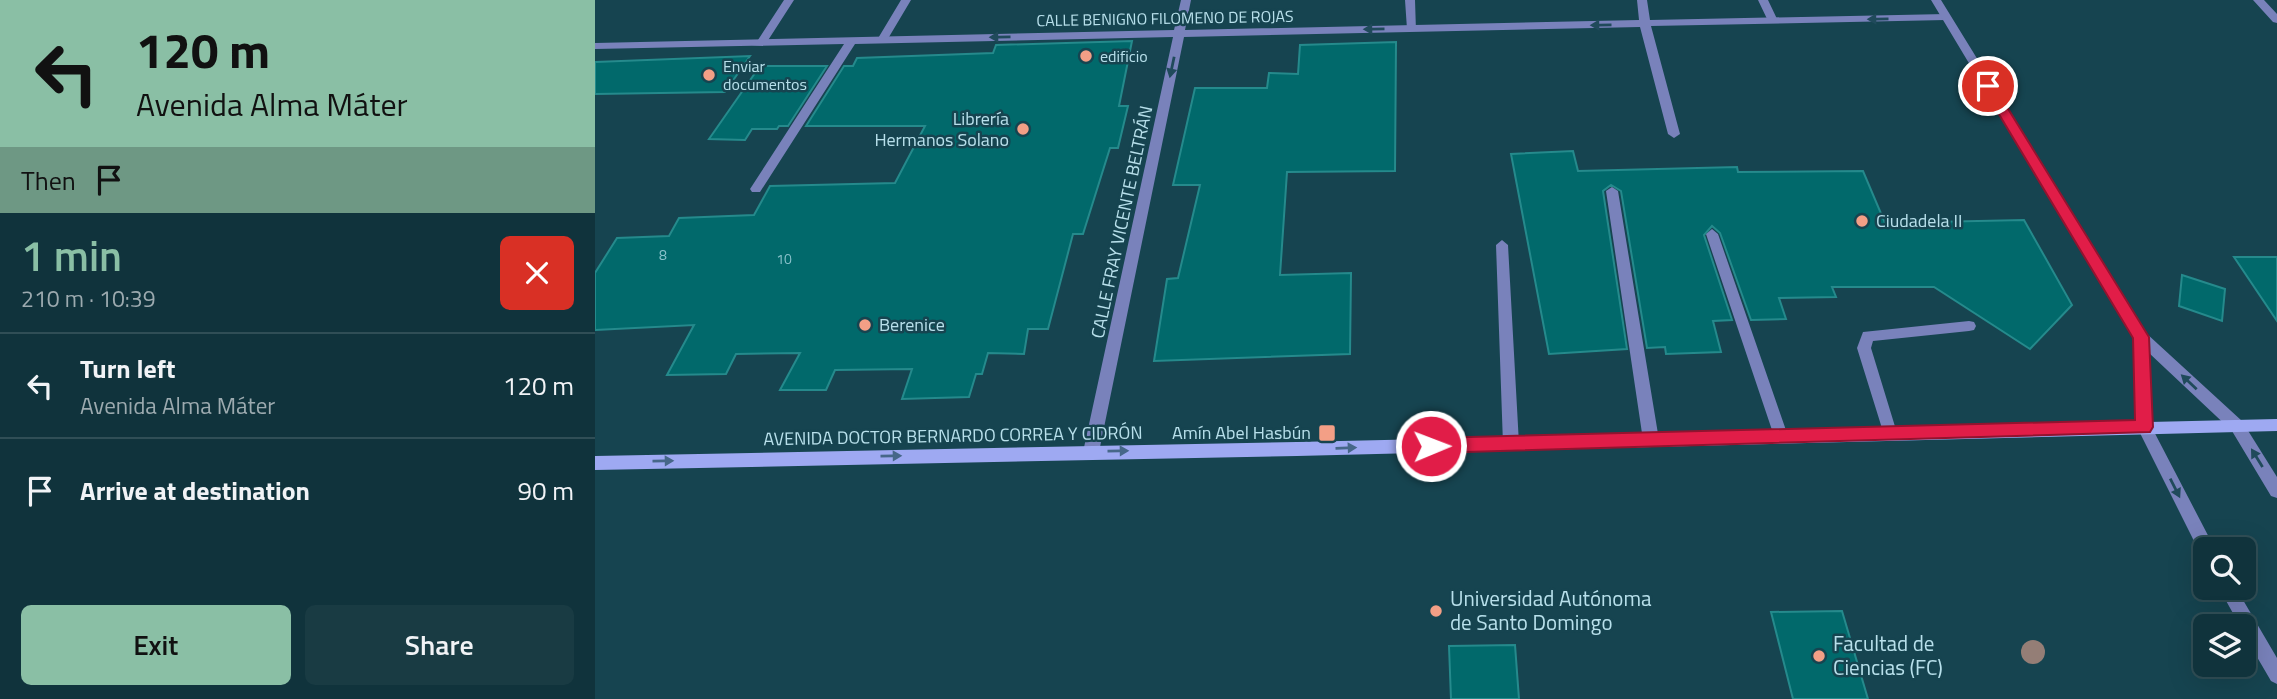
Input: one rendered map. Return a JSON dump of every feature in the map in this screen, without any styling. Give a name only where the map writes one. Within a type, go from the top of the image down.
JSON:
[{"type":"main road","name":"AVENIDA DOCTOR BERNARDO CORREA Y CIDRÓN","points":[[595,463],[2277,425]]},
{"type":"street","points":[[761,43],[789,0]]},
{"type":"street","points":[[882,40],[906,0]]},
{"type":"street","name":"CALLE FRAY VICENTE BELTRÁN","points":[[1091,452],[1186,0]]},
{"type":"street","points":[[1410,0],[1412,29]]},
{"type":"street","points":[[1642,0],[1644,24],[1674,134]]},
{"type":"street","points":[[1763,0],[1773,21]]},
{"type":"street","points":[[1936,0],[2141,337],[2237,426],[2277,491]]},
{"type":"street","points":[[2258,0],[2277,20]]},
{"type":"street","name":"CALLE BENIGNO FILOMENO DE ROJAS","points":[[595,46],[1946,17]]},
{"type":"street","points":[[756,190],[851,41]]},
{"type":"street","points":[[1612,191],[1651,440]]},
{"type":"street","points":[[1712,234],[1781,436]]},
{"type":"street","points":[[1501,245],[1511,444]]},
{"type":"street","points":[[1891,433],[1864,348],[1868,335],[1969,326]]},
{"type":"street","points":[[2141,337],[2144,427],[2200,537]]},
{"type":"street","points":[[2234,600],[2277,676]]},
{"type":"building","points":[[1132,41],[1119,106],[1128,106],[1118,148],[1110,148],[1083,234],[1073,234],[1048,329],[1028,329],[1024,354],[988,353],[982,374],[976,374],[969,397],[902,399],[912,369],[835,370],[826,390],[780,390],[800,353],[736,354],[726,374],[667,375],[694,325],[595,330],[595,273],[617,238],[669,236],[679,218],[754,215],[770,186],[895,183],[925,126],[806,126],[844,66],[853,66],[857,58],[993,53],[996,45]]},
{"type":"building","points":[[1396,42],[1395,171],[1287,172],[1280,275],[1351,273],[1350,354],[1154,361],[1167,279],[1178,278],[1200,185],[1173,185],[1195,88],[1267,88],[1269,73],[1298,74],[1300,45]]},
{"type":"building","points":[[750,56],[725,92],[595,94],[595,62]]},
{"type":"building","points":[[760,66],[827,66],[788,126],[752,129],[745,140],[709,139]]},
{"type":"building","points":[[1573,151],[1578,171],[1737,167],[1738,172],[1863,171],[1885,223],[2024,220],[2072,305],[2030,349],[1934,287],[1832,287],[1836,297],[1779,298],[1786,319],[1751,320],[1720,233],[1712,226],[1704,235],[1732,320],[1713,321],[1721,352],[1666,354],[1665,347],[1647,348],[1621,191],[1611,185],[1603,191],[1627,349],[1549,354],[1511,154]]},
{"type":"building","points":[[2234,257],[2277,257],[2277,321]]},
{"type":"building","points":[[2182,275],[2225,289],[2222,321],[2179,306]]},
{"type":"building","name":"Facultad de Ciencias (FC)","points":[[1842,611],[1868,699],[1793,699],[1771,612]]},
{"type":"building","points":[[1515,645],[1519,699],[1451,699],[1449,646]]},
{"type":"place","name":"edificio","points":[[1086,56]]},
{"type":"place","name":"Enviar documentos","points":[[709,75]]},
{"type":"place","name":"Librería Hermanos Solano","points":[[1023,129]]},
{"type":"place","name":"Ciudadela II","points":[[1862,221]]},
{"type":"place","name":"Berenice","points":[[865,325]]},
{"type":"place","name":"Amín Abel Hasbún","points":[[1327,433]]},
{"type":"place","name":"Universidad Autónoma de Santo Domingo","points":[[1436,611]]},
{"type":"place","name":"Facultad de Ciencias (FC)","points":[[1819,656]]},
{"type":"route","points":[[1431,446],[2144,427],[2141,337],[1988,86]]}]
